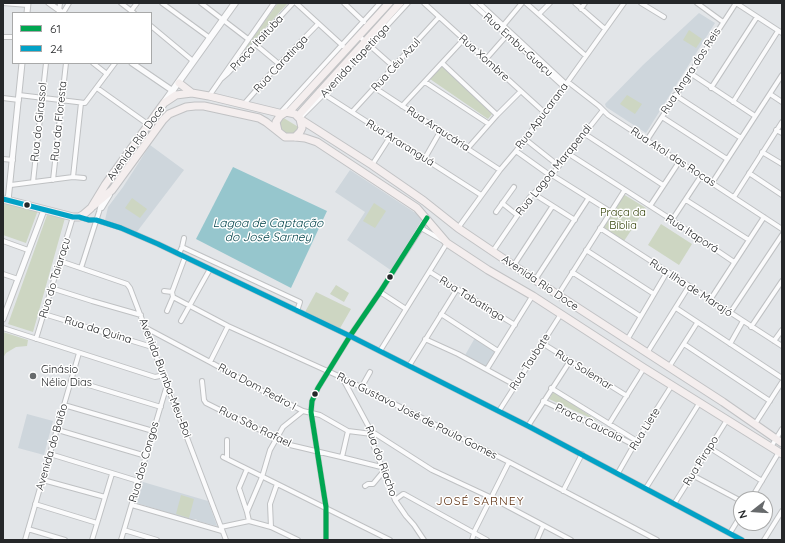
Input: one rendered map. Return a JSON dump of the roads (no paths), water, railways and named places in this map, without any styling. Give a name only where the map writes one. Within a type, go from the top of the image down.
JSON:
[{"type":"main road","points":[[164,103],[235,3]]},
{"type":"main road","name":"Avenida Itapetinga","points":[[365,41],[366,23],[389,3]]},
{"type":"main road","name":"Avenida Itapetinga","points":[[299,118],[365,41],[400,3]]},
{"type":"main road","name":"Avenida Itapetinga","points":[[284,113],[344,47],[365,41]]},
{"type":"main road","points":[[179,83],[192,93]]},
{"type":"main road","name":"Avenida Rio Doce","points":[[93,206],[105,185],[164,103],[176,95],[192,93],[209,96],[284,113],[299,118],[372,165],[424,201],[458,228],[514,266],[779,440]]},
{"type":"main road","name":"Avenida Rio Doce","points":[[76,217],[88,212],[112,190],[169,114],[186,107],[200,106],[243,114],[266,122],[286,137],[295,137],[317,142],[418,208],[448,243],[488,270],[534,295],[644,368],[728,419],[780,453]]},
{"type":"main road","points":[[278,132],[276,122],[284,113]]},
{"type":"main road","points":[[295,137],[302,128],[299,118]]},
{"type":"main road","points":[[6,200],[76,217]]},
{"type":"main road","points":[[534,295],[551,305],[557,302],[558,295]]},
{"type":"main road","points":[[561,314],[561,308],[567,304],[589,318],[597,321]]},
{"type":"main road","points":[[674,386],[682,389],[708,405],[713,402],[713,396]]},
{"type":"main road","points":[[716,412],[722,407],[745,420],[753,422]]},
{"type":"street","points":[[3,3],[28,4]]},
{"type":"street","points":[[48,3],[61,12]]},
{"type":"street","points":[[60,3],[61,12]]},
{"type":"street","points":[[61,12],[69,3]]},
{"type":"street","points":[[121,3],[133,12],[137,3]]},
{"type":"street","points":[[162,3],[210,38]]},
{"type":"street","points":[[201,3],[248,39]]},
{"type":"street","points":[[209,96],[218,80],[274,3]]},
{"type":"street","points":[[295,3],[344,47]]},
{"type":"street","name":"Praça Itaituba","points":[[218,80],[228,73],[295,3]]},
{"type":"street","points":[[344,3],[366,23]]},
{"type":"street","name":"Avenida Itapetinga","points":[[344,47],[366,23],[380,3]]},
{"type":"street","name":"Avenida Itapetinga","points":[[365,41],[408,3]]},
{"type":"street","name":"Rua Xombre","points":[[424,3],[544,113]]},
{"type":"street","name":"Rua Embu-Guaçu","points":[[472,3],[502,27]]},
{"type":"street","name":"Rua Embu-Guaçu","points":[[479,3],[509,34],[566,85]]},
{"type":"street","points":[[502,27],[522,3]]},
{"type":"street","points":[[526,3],[586,56]]},
{"type":"street","points":[[539,14],[550,3]]},
{"type":"street","points":[[575,3],[605,30]]},
{"type":"street","points":[[581,9],[585,3]]},
{"type":"street","name":"Rua Apucarana","points":[[458,228],[481,195],[566,85],[624,3]]},
{"type":"street","points":[[641,3],[664,17]]},
{"type":"street","points":[[697,3],[723,22]]},
{"type":"street","points":[[733,102],[780,32],[736,3]]},
{"type":"street","name":"Rua Angra dos Reis","points":[[647,140],[736,3]]},
{"type":"street","name":"Rua Céu Azul","points":[[352,112],[439,17]]},
{"type":"street","points":[[711,88],[757,17]]},
{"type":"street","name":"Rua Caratinga","points":[[244,104],[279,64],[318,24]]},
{"type":"street","points":[[152,27],[193,61]]},
{"type":"street","points":[[486,59],[509,34]]},
{"type":"street","points":[[402,106],[464,40]]},
{"type":"street","points":[[365,41],[394,67]]},
{"type":"street","points":[[255,44],[279,64]]},
{"type":"street","points":[[442,63],[497,115]]},
{"type":"street","points":[[6,200],[11,185],[22,64]]},
{"type":"street","name":"Rua do Girassol","points":[[33,182],[46,64]]},
{"type":"street","name":"Rua da Floresta","points":[[53,180],[66,64]]},
{"type":"street","points":[[93,64],[107,74]]},
{"type":"street","points":[[3,98],[42,98],[83,103],[87,101],[114,64]]},
{"type":"street","points":[[133,64],[173,91]]},
{"type":"street","points":[[690,73],[756,116]]},
{"type":"street","points":[[712,183],[782,75]]},
{"type":"street","points":[[425,82],[489,124]]},
{"type":"street","name":"Rua Atol das Rocas","points":[[566,85],[608,115],[734,196],[782,229]]},
{"type":"street","points":[[97,88],[149,125]]},
{"type":"street","name":"Rua Araucária","points":[[375,88],[500,170]]},
{"type":"street","points":[[468,148],[497,115],[520,92]]},
{"type":"street","name":"Rua Araranguá","points":[[322,93],[481,195]]},
{"type":"street","points":[[770,94],[782,102]]},
{"type":"street","points":[[676,95],[741,138]]},
{"type":"street","points":[[73,177],[83,103]]},
{"type":"street","name":"Rua Lagoa Marapendi","points":[[493,251],[517,215],[551,176],[603,110]]},
{"type":"street","points":[[662,117],[727,159]]},
{"type":"street","points":[[734,196],[782,122]]},
{"type":"street","points":[[425,158],[441,130]]},
{"type":"street","points":[[776,130],[782,134]]},
{"type":"street","points":[[585,134],[663,185]]},
{"type":"street","points":[[372,165],[390,137]]},
{"type":"street","points":[[525,140],[559,166]]},
{"type":"street","points":[[516,151],[551,176],[611,212]]},
{"type":"street","points":[[762,152],[782,164]]},
{"type":"street","name":"Rua Itaporá","points":[[568,154],[624,191],[672,220],[734,262]]},
{"type":"street","points":[[3,159],[13,160]]},
{"type":"street","points":[[650,206],[679,162]]},
{"type":"street","points":[[749,173],[782,195]]},
{"type":"street","points":[[672,220],[701,176]]},
{"type":"street","points":[[11,185],[73,177],[84,178]]},
{"type":"street","name":"Avenida Rio Doce","points":[[81,268],[99,212],[105,185]]},
{"type":"street","points":[[496,212],[514,188]]},
{"type":"street","name":"Avenida Rio Doce","points":[[99,212],[112,190]]},
{"type":"street","points":[[558,295],[624,191]]},
{"type":"street","points":[[534,194],[574,220]]},
{"type":"street","points":[[535,280],[588,199]]},
{"type":"street","points":[[686,200],[749,240]]},
{"type":"street","points":[[502,203],[517,215]]},
{"type":"street","points":[[514,266],[552,207]]},
{"type":"street","points":[[3,319],[5,307],[18,279],[44,210]]},
{"type":"street","points":[[76,217],[96,220],[121,228],[211,269],[350,336],[582,454],[742,540]]},
{"type":"street","name":"Rua do Taiaraçu","points":[[36,339],[51,288],[76,217]]},
{"type":"street","points":[[710,300],[764,217]]},
{"type":"street","points":[[326,540],[326,507],[316,452],[311,412],[312,402],[350,336],[427,218]]},
{"type":"street","name":"Avenida Rio Doce","points":[[421,228],[448,243]]},
{"type":"street","name":"Rua Ilha de Marajó","points":[[600,228],[782,346]]},
{"type":"street","points":[[730,313],[782,235]]},
{"type":"street","points":[[179,254],[184,238]]},
{"type":"street","points":[[3,241],[28,250]]},
{"type":"street","points":[[380,351],[448,243]]},
{"type":"street","points":[[182,247],[300,302],[297,311]]},
{"type":"street","points":[[586,250],[654,294]]},
{"type":"street","points":[[167,311],[173,297],[172,292],[185,257]]},
{"type":"street","name":"Avenida Bumba-Meu-Boi","points":[[60,261],[129,286],[226,540]]},
{"type":"street","points":[[181,321],[216,263]]},
{"type":"street","name":"Rua Tabatinga","points":[[430,272],[515,325]]},
{"type":"street","points":[[572,272],[640,316]]},
{"type":"street","points":[[627,340],[667,272]]},
{"type":"street","points":[[3,274],[18,279]]},
{"type":"street","points":[[241,284],[244,276]]},
{"type":"street","points":[[751,327],[782,280]]},
{"type":"street","points":[[647,353],[689,286]]},
{"type":"street","points":[[51,288],[140,316]]},
{"type":"street","points":[[409,366],[457,289]]},
{"type":"street","points":[[164,291],[172,292]]},
{"type":"street","points":[[271,299],[275,291]]},
{"type":"street","points":[[380,292],[406,309]]},
{"type":"street","points":[[487,369],[534,295]]},
{"type":"street","name":"Rua Gustavo José de Paula Gomes","points":[[173,297],[228,326],[343,378],[509,462],[657,540]]},
{"type":"street","points":[[676,308],[782,378]]},
{"type":"street","name":"Rua da Quina","points":[[44,314],[152,347]]},
{"type":"street","points":[[441,314],[498,351]]},
{"type":"street","name":"Rua Taubate","points":[[498,411],[561,314]]},
{"type":"street","points":[[730,344],[743,321]]},
{"type":"street","points":[[669,367],[698,323]]},
{"type":"street","points":[[210,362],[228,326]]},
{"type":"street","points":[[3,328],[155,377],[164,375]]},
{"type":"street","name":"Rua Dom Pedro I","points":[[146,328],[261,390],[304,411],[320,415],[348,431],[372,432],[432,470],[492,498],[571,540]]},
{"type":"street","points":[[774,341],[782,330]]},
{"type":"street","points":[[425,339],[487,369],[515,385]]},
{"type":"street","name":"Rua Solemar","points":[[542,343],[627,396]]},
{"type":"street","points":[[684,344],[770,401]]},
{"type":"street","name":"Avenida do Baião","points":[[25,540],[79,353]]},
{"type":"street","points":[[528,426],[551,388],[570,361]]},
{"type":"street","points":[[603,429],[609,424],[644,368]]},
{"type":"street","points":[[361,388],[370,372]]},
{"type":"street","name":"Rua do Riacho","points":[[343,378],[372,432],[372,441],[382,470],[395,500],[424,540]]},
{"type":"street","points":[[72,380],[160,407]]},
{"type":"street","name":"Rua São Rafael","points":[[202,381],[206,403],[275,438],[296,447],[342,457],[382,470]]},
{"type":"street","points":[[753,422],[770,401],[782,382]]},
{"type":"street","name":"Rua dos Congos","points":[[121,540],[167,384]]},
{"type":"street","name":"Rua Liete","points":[[618,473],[634,445],[674,386]]},
{"type":"street","name":"Praça Caucaia","points":[[551,388],[637,441]]},
{"type":"street","name":"Praça Caucaia","points":[[543,401],[634,445]]},
{"type":"street","points":[[646,488],[700,402]]},
{"type":"street","points":[[64,405],[153,432]]},
{"type":"street","points":[[247,512],[262,477],[275,438],[283,427],[304,411]]},
{"type":"street","name":"Rua Pirapo","points":[[674,504],[728,419]]},
{"type":"street","points":[[609,424],[609,432]]},
{"type":"street","points":[[771,447],[779,440],[782,429]]},
{"type":"street","points":[[58,430],[146,456]]},
{"type":"street","points":[[342,457],[348,431]]},
{"type":"street","points":[[227,440],[225,458],[390,540]]},
{"type":"street","points":[[710,448],[762,481]]},
{"type":"street","points":[[756,491],[780,453]]},
{"type":"street","points":[[50,454],[138,481]]},
{"type":"street","points":[[563,491],[582,454]]},
{"type":"street","points":[[472,540],[475,530],[509,462]]},
{"type":"street","points":[[247,469],[239,488],[249,521]]},
{"type":"street","points":[[365,486],[368,484],[373,484],[382,470]]},
{"type":"street","points":[[92,540],[112,474]]},
{"type":"street","points":[[692,475],[733,497]]},
{"type":"street","points":[[43,480],[105,497]]},
{"type":"street","points":[[271,527],[270,504],[271,497],[277,484]]},
{"type":"street","points":[[395,500],[404,494],[487,540]]},
{"type":"street","points":[[35,504],[97,523]]},
{"type":"street","points":[[132,505],[222,529],[249,521],[271,527],[298,540]]},
{"type":"street","points":[[764,540],[782,512]]},
{"type":"street","points":[[537,540],[543,526]]},
{"type":"street","points":[[730,533],[733,528]]},
{"type":"street","points":[[28,529],[65,540]]},
{"type":"street","points":[[124,530],[157,540]]},
{"type":"water","name":"Lagoa de Captação do José Sarney","points":[[233,167],[327,211],[291,288],[196,239]]},
{"type":"place","name":"Ginásio Nélio Dias","points":[[33,376]]},
{"type":"district","name":"JOSÉ SARNEY","points":[[480,501]]},
{"type":"park label","name":"Praça da Bíblia","points":[[623,219]]}]
